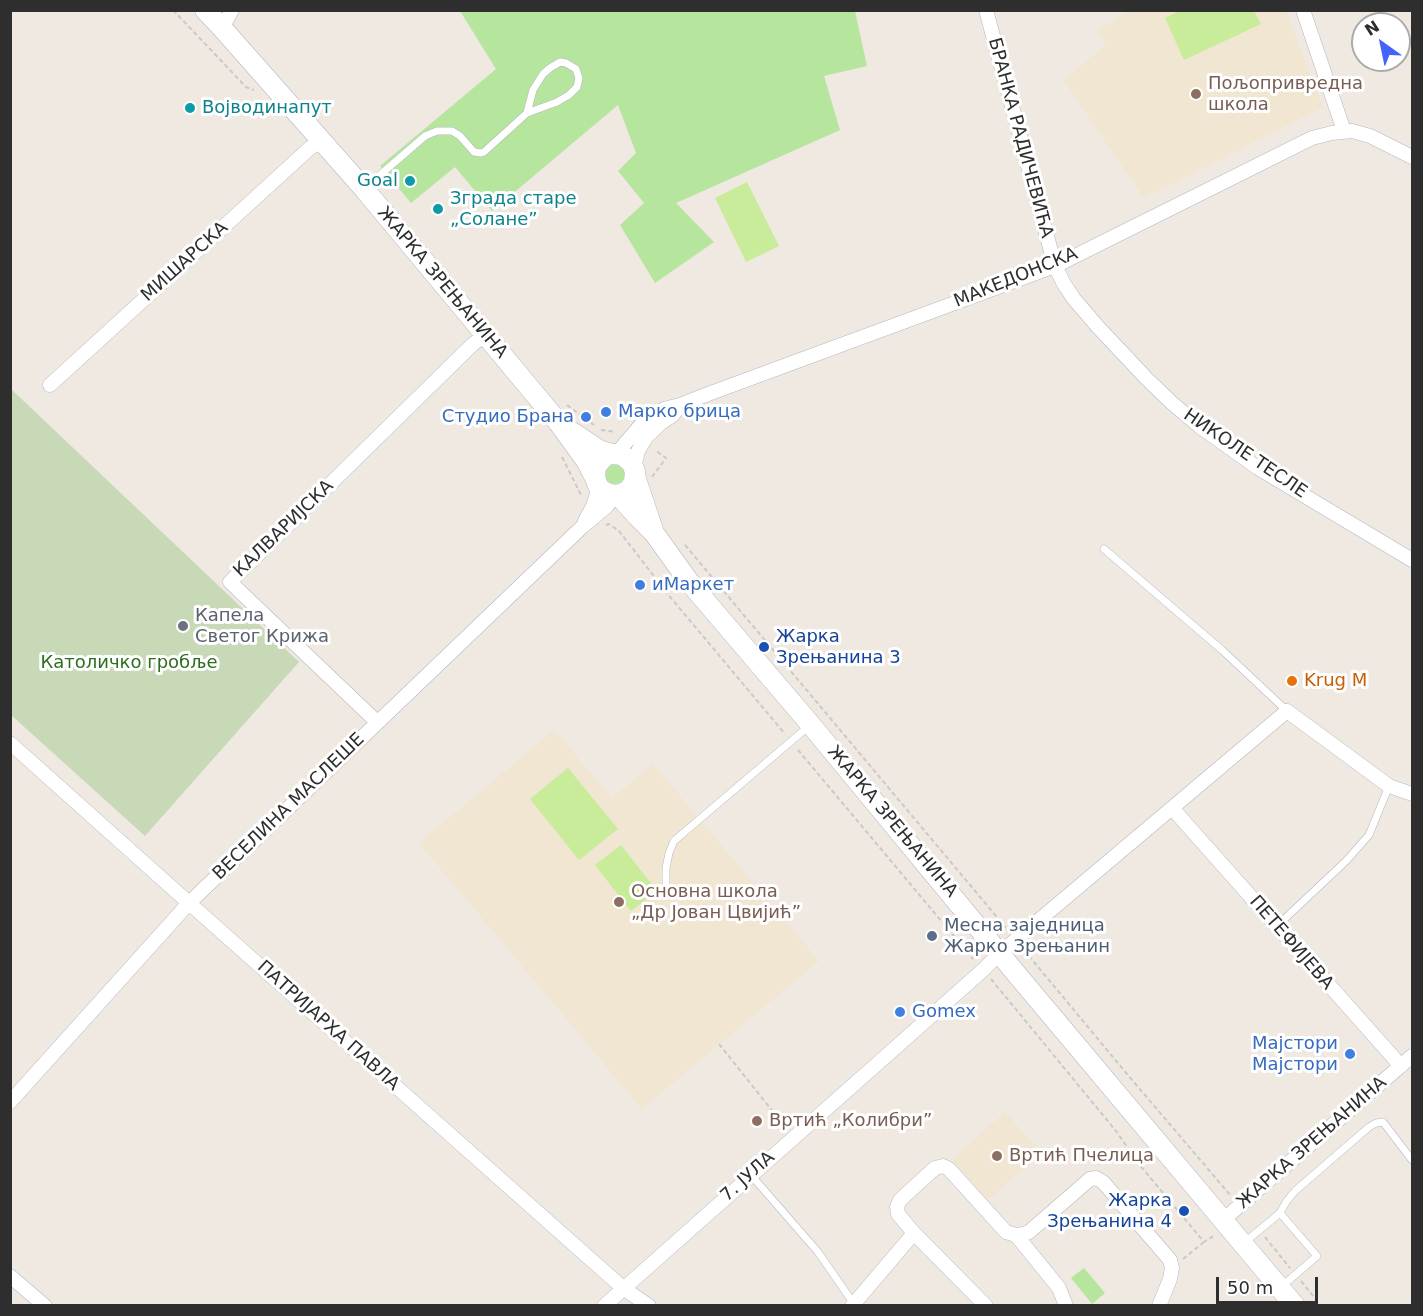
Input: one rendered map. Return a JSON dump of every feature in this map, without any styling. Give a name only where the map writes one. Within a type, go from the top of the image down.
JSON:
[{"type":"main road","name":"ЖАРКА ЗРЕЊАНИНА","points":[[205,10],[365,190],[484,335],[599,450],[627,458],[638,476],[654,533]]},
{"type":"main road","name":"ЖАРКА ЗРЕЊАНИНА","points":[[561,412],[587,462],[606,489],[654,533],[690,583],[1295,1305]]},
{"type":"main road","points":[[614,454],[605,456],[596,466],[606,489],[628,490],[638,476]]},
{"type":"street","points":[[222,28],[232,10]]},
{"type":"street","name":"БРАНКА РАДИЧЕВИЋА","points":[[986,10],[1055,266]]},
{"type":"street","points":[[1303,10],[1344,131],[1370,136],[1413,157]]},
{"type":"street","name":"МАКЕДОНСКА","points":[[614,454],[653,430],[673,415],[680,405],[1055,266],[1308,140],[1332,132],[1344,131]]},
{"type":"street","name":"МИШАРСКА","points":[[50,385],[301,156],[321,141]]},
{"type":"street","name":"НИКОЛЕ ТЕСЛЕ","points":[[1055,266],[1064,284],[1098,327],[1147,379],[1199,426],[1258,468],[1413,560]]},
{"type":"street","name":"КАЛВАРИЈСКА","points":[[377,722],[230,582],[484,335]]},
{"type":"street","name":"МАКЕДОНСКА","points":[[638,438],[636,457],[638,476]]},
{"type":"street","name":"ВЕСЕЛИНА МАСЛЕШЕ","points":[[10,1102],[189,903],[583,526],[593,506],[606,489]]},
{"type":"street","points":[[1000,953],[1287,711],[1389,786],[1413,794]]},
{"type":"street","name":"ПАТРИЈАРХА ПАВЛА","points":[[10,743],[623,1288],[649,1305]]},
{"type":"street","name":"ПЕТЕФИЈЕВА","points":[[1172,808],[1401,1066]]},
{"type":"street","name":"7. ЈУЛА","points":[[604,1305],[1000,953]]},
{"type":"street","points":[[1401,1066],[1413,1056]]},
{"type":"street","name":"ЖАРКА ЗРЕЊАНИНА","points":[[1226,1224],[1240,1206],[1401,1066]]},
{"type":"street","points":[[986,1305],[898,1214],[897,1207],[900,1200],[935,1168],[943,1166],[949,1169],[1006,1232],[1016,1235],[1029,1232],[1090,1179],[1096,1178],[1103,1182],[1170,1260],[1172,1268],[1170,1279],[1159,1305]]},
{"type":"street","points":[[853,1305],[914,1233]]},
{"type":"street","points":[[1016,1235],[1059,1288],[1066,1305]]},
{"type":"street","points":[[10,1276],[45,1305]]},
{"type":"lane","points":[[365,190],[425,136],[437,131],[452,131],[460,136],[474,152],[481,153],[488,149],[527,113],[569,95],[577,87],[579,78],[576,69],[566,63],[554,64],[543,74],[533,90],[527,113]]},
{"type":"lane","points":[[1104,549],[1222,650],[1287,711]]},
{"type":"lane","points":[[668,895],[666,868],[674,841],[811,725]]},
{"type":"lane","points":[[1277,926],[1346,861],[1369,835],[1389,786]]},
{"type":"lane","points":[[1243,1244],[1280,1212],[1295,1191],[1376,1123],[1383,1122],[1413,1160]]},
{"type":"lane","points":[[751,1175],[818,1252],[853,1305]]},
{"type":"lane","points":[[1280,1212],[1317,1256],[1280,1288]]},
{"type":"path","points":[[173,10],[246,87],[258,92]]},
{"type":"path","points":[[561,412],[602,431],[638,438],[666,458],[638,476]]},
{"type":"path","points":[[559,453],[582,496],[579,511],[583,526],[591,529],[609,524],[619,531],[671,598],[1116,1131],[1139,1164],[1204,1242]]},
{"type":"path","points":[[683,543],[1240,1206]]},
{"type":"path","points":[[719,1044],[793,1137]]},
{"type":"path","points":[[1172,1268],[1226,1224]]},
{"type":"path","points":[[1260,1230],[1321,1305]]},
{"type":"shaded area","name":"Пољопривредна школа","points":[[1128,11],[1286,11],[1323,107],[1144,198],[1064,81],[1106,44],[1097,31]]},
{"type":"shaded area","name":"Основна школа „Др Јован Цвијић”","points":[[554,730],[612,798],[653,764],[819,961],[642,1109],[419,843]]},
{"type":"shaded area","name":"Вртић Пчелица","points":[[1005,1112],[1041,1152],[988,1200],[952,1160]]},
{"type":"green space","points":[[1181,10],[1254,11],[1261,24],[1184,60],[1165,18]]},
{"type":"green space","points":[[460,11],[855,11],[867,66],[824,76],[840,130],[676,203],[714,242],[655,283],[620,225],[644,203],[618,171],[636,153],[618,105],[492,211],[455,167],[411,203],[380,166],[496,69]]},
{"type":"green space","points":[[747,182],[779,246],[746,262],[715,198]]},
{"type":"green space","name":"Католичко гробље","points":[[10,388],[299,662],[145,836],[11,715]]},
{"type":"green space","points":[[611,464],[619,464],[625,470],[625,478],[619,484],[611,484],[605,478],[605,470]]},
{"type":"green space","points":[[568,768],[618,829],[579,860],[530,799]]},
{"type":"green space","points":[[621,845],[657,891],[631,911],[595,865]]},
{"type":"green space","points":[[1084,1268],[1105,1293],[1092,1304],[1071,1278]]},
{"type":"place","name":"Пољопривредна школа","points":[[1196,94]]},
{"type":"place","name":"Војводинапут","points":[[190,108]]},
{"type":"place","name":"Goal","points":[[410,181]]},
{"type":"place","name":"Зграда старе „Солане”","points":[[438,209]]},
{"type":"place","name":"Марко брица","points":[[606,412]]},
{"type":"place","name":"Студио Брана","points":[[586,417]]},
{"type":"place","name":"иМаркет","points":[[640,585]]},
{"type":"place","name":"Капела Светог Крижа","points":[[183,626]]},
{"type":"place","name":"Жарка Зрењанина 3","points":[[764,647]]},
{"type":"place","name":"Krug M","points":[[1292,681]]},
{"type":"place","name":"Основна школа „Др Јован Цвијић”","points":[[619,902]]},
{"type":"place","name":"Месна заједница Жарко Зрењанин","points":[[932,936]]},
{"type":"place","name":"Gomex","points":[[900,1012]]},
{"type":"place","name":"Мајстори Мајстори","points":[[1350,1054]]},
{"type":"place","name":"Вртић „Колибри”","points":[[757,1121]]},
{"type":"place","name":"Вртић Пчелица","points":[[997,1156]]},
{"type":"place","name":"Жарка Зрењанина 4","points":[[1184,1211]]}]
